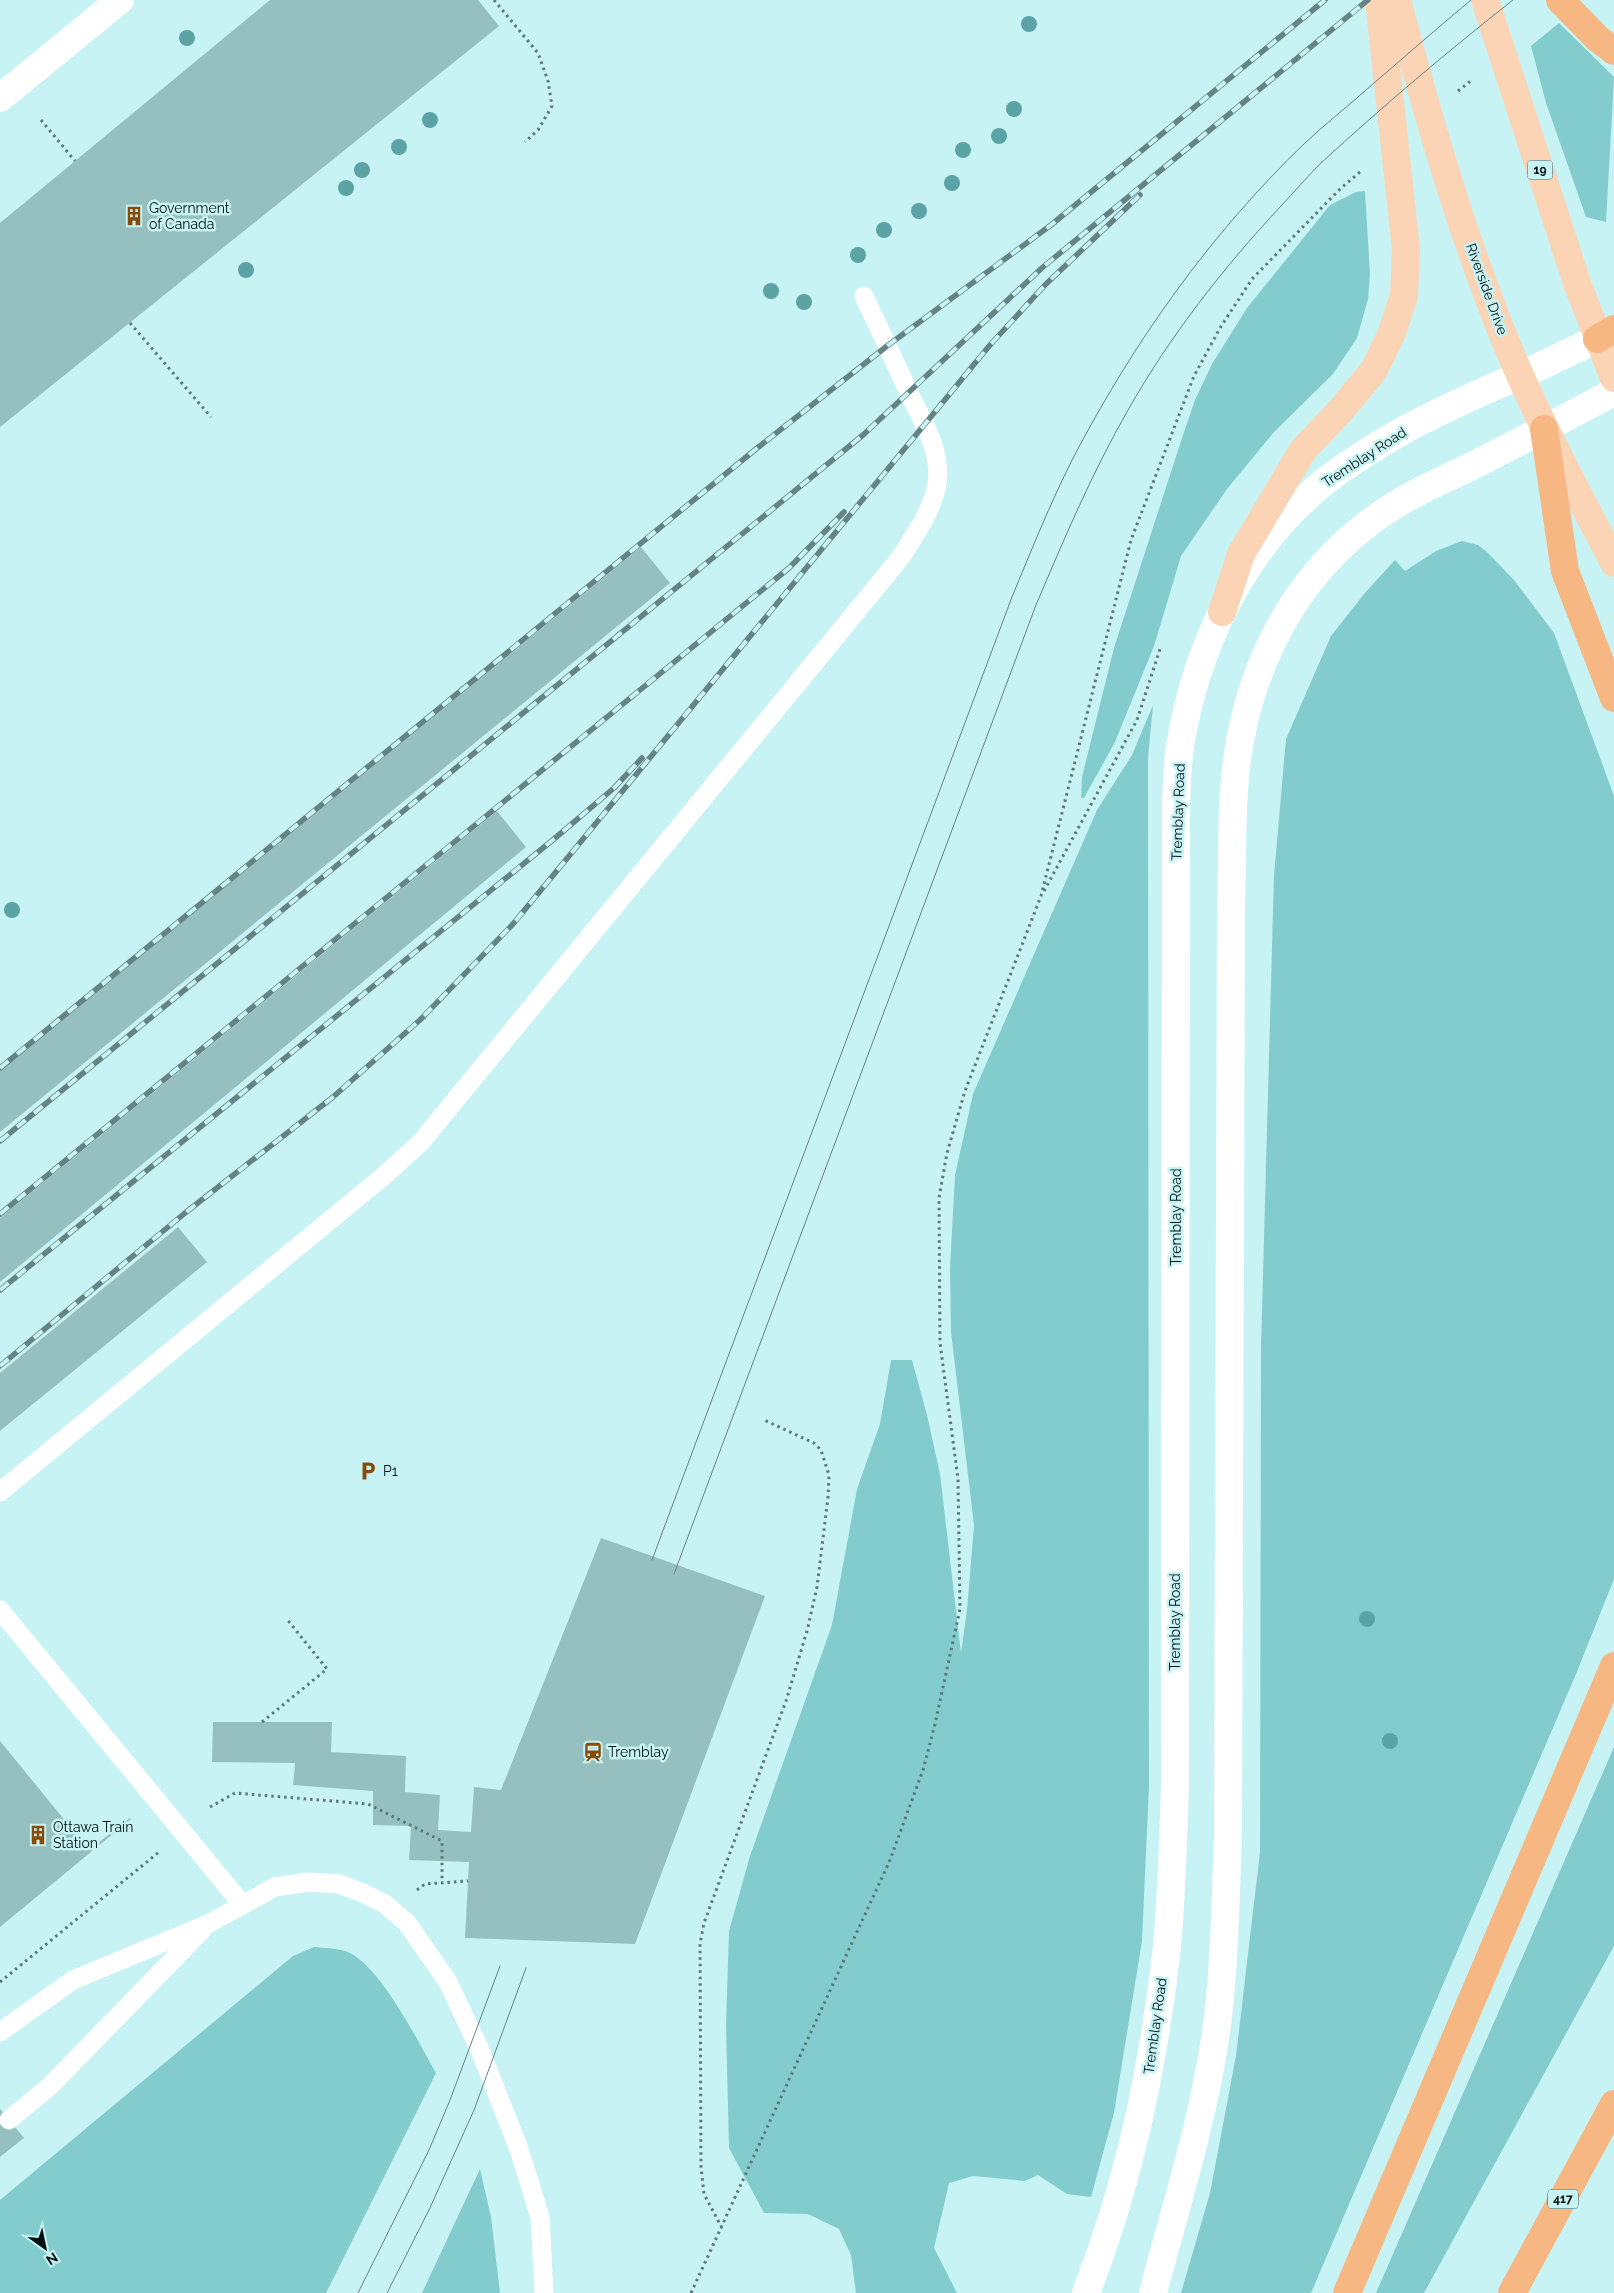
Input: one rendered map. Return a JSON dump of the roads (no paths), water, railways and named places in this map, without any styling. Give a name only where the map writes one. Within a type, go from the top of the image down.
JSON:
[{"type":"highway","points":[[1560,0],[1597,38],[1614,52]]},
{"type":"highway","points":[[1544,429],[1565,571],[1614,698]]},
{"type":"highway","points":[[1347,2293],[1614,1666]]},
{"type":"highway","name":"417","points":[[1512,2293],[1614,2104]]},
{"type":"main road","points":[[1222,612],[1241,554],[1303,450],[1342,409],[1374,370],[1391,335],[1404,296],[1406,250],[1379,0]]},
{"type":"main road","name":"Riverside Drive","points":[[1397,0],[1442,159],[1490,303],[1544,429],[1614,563]]},
{"type":"main road","name":"19","points":[[1484,0],[1605,334],[1614,378]]},
{"type":"street","points":[[0,98],[120,0]]},
{"type":"street","name":"Tremblay Road","points":[[1086,2293],[1108,2237],[1144,2098],[1166,1956],[1171,1885],[1174,1786],[1176,804],[1180,748],[1189,704],[1202,661],[1222,612],[1252,562],[1282,524],[1317,488],[1354,461],[1399,433],[1466,398],[1520,376],[1605,334]]},
{"type":"street","points":[[1153,2293],[1200,2118],[1215,2038],[1224,1933],[1228,1838],[1231,916],[1234,810],[1240,742],[1255,681],[1282,619],[1318,569],[1357,533],[1392,506],[1614,392]]},
{"type":"lane","points":[[0,1492],[386,1174],[421,1142],[901,557],[923,523],[936,490],[938,472],[935,453],[924,423],[864,296]]},
{"type":"lane","points":[[0,1610],[242,1904]]},
{"type":"lane","points":[[0,2032],[73,1980],[208,1924],[275,1887],[309,1882],[339,1884],[364,1893],[401,1917],[448,1982],[480,2050],[519,2149],[540,2216],[544,2293]]},
{"type":"lane","points":[[9,2120],[52,2086],[208,1924]]},
{"type":"tram line","points":[[652,1560],[1012,597],[1048,511],[1072,460],[1147,332],[1206,252],[1237,214],[1313,136],[1471,0]]},
{"type":"tram line","points":[[674,1574],[1036,605],[1102,458],[1128,410],[1161,356],[1218,278],[1259,230],[1321,163],[1440,59],[1513,0]]},
{"type":"tram line","points":[[358,2293],[429,2150],[450,2100],[500,1966]]},
{"type":"tram line","points":[[387,2293],[429,2210],[474,2110],[526,1968]]},
{"type":"railway","points":[[0,1068],[756,449],[887,346],[1051,225],[1325,0]]},
{"type":"railway","points":[[0,1141],[863,435],[1043,267],[1368,0]]},
{"type":"railway","points":[[0,1366],[185,1213],[333,1097],[420,1020],[513,924],[990,345],[1046,284],[1140,195]]},
{"type":"railway","points":[[0,1214],[789,568],[844,512]]},
{"type":"railway","points":[[0,1290],[554,839],[614,788],[642,758]]},
{"type":"place","name":"Government of Canada","points":[[134,216]]},
{"type":"place","name":"P1","points":[[368,1471]]},
{"type":"place","name":"Tremblay","points":[[593,1752]]},
{"type":"place","name":"Ottawa Train Station","points":[[38,1835]]}]
